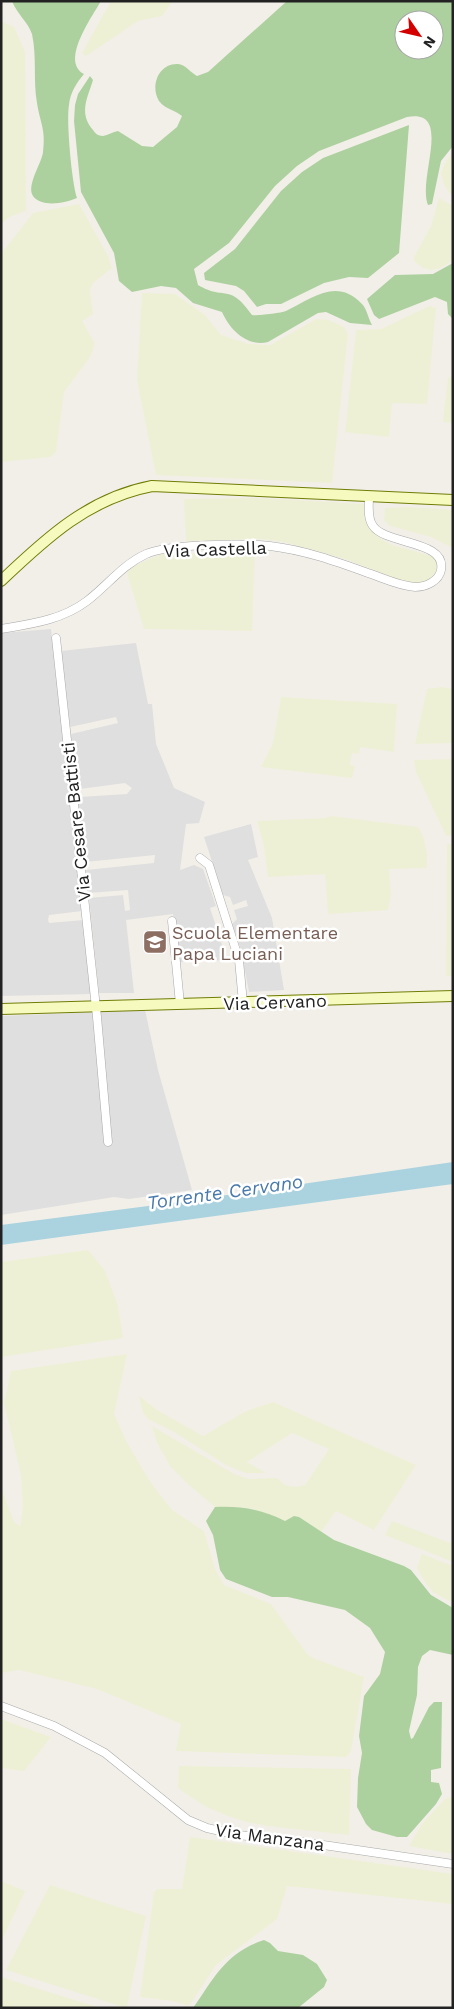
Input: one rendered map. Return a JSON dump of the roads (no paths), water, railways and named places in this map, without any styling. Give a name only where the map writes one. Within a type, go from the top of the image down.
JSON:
[{"type":"main road","points":[[1,581],[49,537],[85,511],[112,497],[140,489],[165,486],[453,500]]},
{"type":"main road","name":"Via Cervano","points":[[1,1009],[453,996]]},
{"type":"street","name":"Via Castella","points":[[1,629],[58,617],[72,611],[132,561],[161,550],[239,545],[270,546],[316,554],[407,586],[427,585],[435,580],[441,569],[439,558],[434,552],[392,538],[374,528],[370,521],[369,497]]},
{"type":"street","name":"Via Cesare Battisti","points":[[56,638],[96,1007]]},
{"type":"street","points":[[200,858],[208,865],[236,952],[243,1003]]},
{"type":"street","points":[[172,921],[180,1004]]},
{"type":"street","points":[[96,1007],[108,1142]]},
{"type":"street","name":"Via Manzana","points":[[1,1706],[54,1726],[105,1753],[188,1820],[207,1828],[238,1835],[296,1841],[453,1864]]},
{"type":"water","points":[[453,1162],[453,1184],[1,1245],[1,1225],[179,1202]]},
{"type":"place","name":"Scuola Elementare Papa Luciani","points":[[155,942]]},
{"type":"water label","name":"Torrente Cervano","points":[[225,1192]]}]
